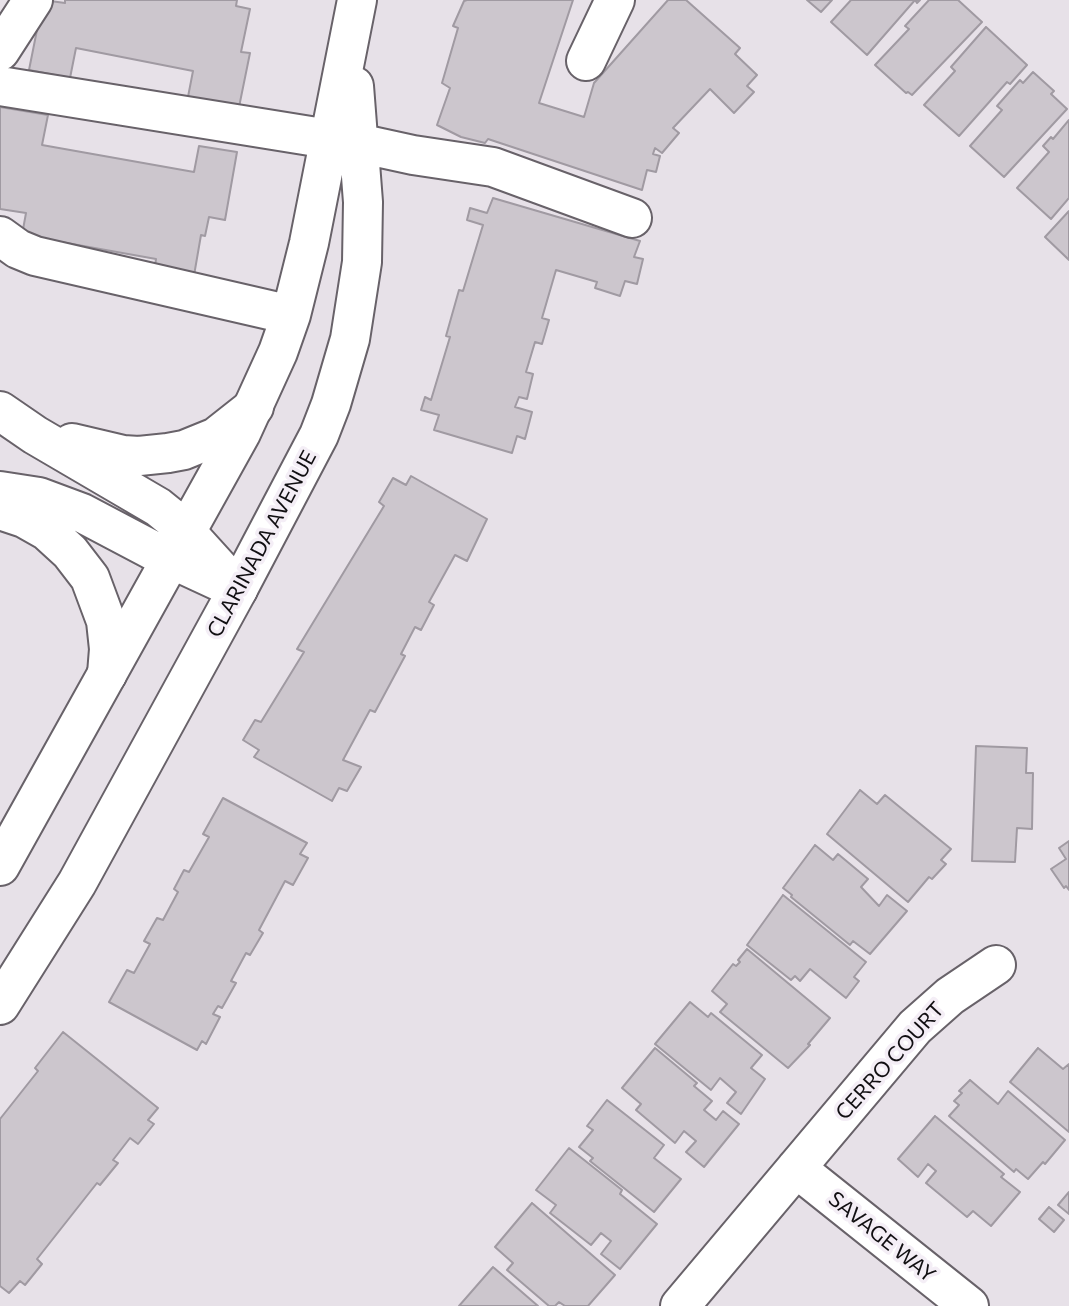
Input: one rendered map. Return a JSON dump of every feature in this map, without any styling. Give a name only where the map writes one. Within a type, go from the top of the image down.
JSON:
[{"type":"main road","points":[[0,51],[33,0]]},
{"type":"main road","points":[[586,61],[615,0]]},
{"type":"main road","name":"CLARINADA AVENUE","points":[[0,866],[254,407],[278,352],[291,315],[309,243],[343,141],[354,17]]},
{"type":"main road","points":[[0,86],[492,167],[632,218]]},
{"type":"main road","name":"CLARINADA AVENUE","points":[[0,1005],[77,883],[306,464],[319,435],[350,339],[362,262],[363,202],[343,141]]},
{"type":"main road","points":[[0,236],[18,249],[35,256],[291,315]]},
{"type":"main road","points":[[0,410],[38,430],[76,444],[139,456],[168,453],[201,444],[230,428],[254,407]]},
{"type":"main road","points":[[0,410],[35,435],[141,495],[169,515],[178,545]]},
{"type":"main road","points":[[0,491],[39,497],[101,522],[178,545],[238,589]]},
{"type":"main road","points":[[0,510],[24,518],[47,531],[70,552],[90,578],[106,621],[109,649],[107,674]]},
{"type":"main road","name":"CERRO COURT","points":[[680,1306],[915,1027],[950,996],[996,965]]},
{"type":"main road","name":"SAVAGE WAY","points":[[796,1168],[969,1306]]},
{"type":"building","points":[[43,0],[65,3],[65,0],[237,0],[236,6],[250,9],[241,52],[250,53],[238,112],[187,102],[193,71],[76,48],[70,78],[29,70]]},
{"type":"building","points":[[573,0],[539,103],[584,117],[594,83],[668,0],[686,0],[740,48],[735,54],[757,75],[747,86],[754,92],[734,113],[710,89],[673,128],[679,133],[662,153],[655,148],[653,154],[660,156],[656,172],[647,170],[642,190],[488,139],[485,143],[461,137],[437,125],[450,88],[442,83],[458,28],[453,26],[464,1]]},
{"type":"building","points":[[807,0],[832,0],[821,12]]},
{"type":"building","points":[[851,0],[915,0],[867,55],[831,22]]},
{"type":"building","points":[[929,0],[958,0],[982,22],[912,95],[906,93],[875,65],[909,29],[905,26]]},
{"type":"building","points":[[986,27],[1027,65],[1010,84],[1007,82],[959,136],[924,105],[955,71],[951,67]]},
{"type":"building","points":[[1033,72],[1054,91],[1051,94],[1067,109],[1004,177],[970,146],[1002,110],[997,106],[1020,80],[1023,83]]},
{"type":"building","points":[[0,107],[48,115],[42,145],[194,172],[199,146],[237,152],[225,220],[209,217],[205,236],[201,235],[192,287],[153,280],[156,259],[22,235],[26,213],[0,209]]},
{"type":"building","points":[[1069,120],[1069,198],[1051,219],[1017,188],[1049,152],[1043,146],[1051,137],[1053,139]]},
{"type":"building","points":[[493,198],[640,241],[634,257],[643,259],[637,284],[625,281],[620,296],[595,288],[597,282],[556,270],[542,318],[549,320],[542,344],[535,342],[526,372],[533,374],[527,399],[519,397],[515,407],[532,412],[525,439],[517,436],[512,453],[434,430],[439,415],[421,410],[425,397],[431,400],[450,337],[446,336],[459,290],[463,291],[483,225],[467,220],[470,208],[487,213]]},
{"type":"building","points":[[1069,211],[1069,260],[1045,237]]},
{"type":"building","points":[[411,476],[487,519],[467,561],[455,555],[429,602],[434,605],[421,630],[415,627],[401,654],[405,656],[375,712],[370,710],[343,760],[361,767],[347,791],[339,788],[332,801],[254,757],[259,750],[243,740],[255,720],[261,722],[304,652],[297,649],[384,506],[379,502],[393,478],[406,485]]},
{"type":"building","points":[[976,746],[1027,748],[1026,773],[1033,773],[1032,829],[1017,828],[1015,862],[972,861]]},
{"type":"building","points":[[860,790],[877,804],[885,795],[951,849],[941,860],[946,864],[932,879],[929,877],[908,902],[827,834]]},
{"type":"building","points":[[223,798],[307,843],[300,854],[308,858],[293,885],[285,881],[259,930],[263,933],[250,955],[246,953],[231,981],[236,983],[222,1008],[218,1006],[213,1014],[220,1017],[206,1044],[202,1041],[197,1050],[109,1002],[127,970],[134,973],[150,944],[144,941],[157,918],[163,920],[178,892],[174,889],[184,870],[189,872],[209,837],[203,834]]},
{"type":"building","points":[[1069,841],[1069,890],[1066,886],[1064,888],[1051,869],[1066,859],[1059,848]]},
{"type":"building","points":[[815,845],[833,860],[838,854],[868,879],[861,887],[879,906],[887,895],[907,911],[870,954],[853,941],[850,945],[783,888]]},
{"type":"building","points":[[783,895],[866,962],[854,977],[859,981],[846,998],[810,969],[800,981],[795,976],[791,980],[747,945]]},
{"type":"building","points":[[747,949],[830,1018],[788,1068],[720,1012],[727,1004],[712,991],[733,964],[736,966],[740,962],[738,960]]},
{"type":"building","points":[[690,1002],[708,1017],[711,1013],[762,1055],[751,1068],[765,1079],[741,1114],[727,1103],[736,1092],[720,1078],[711,1090],[655,1044]]},
{"type":"building","points":[[63,1032],[158,1108],[148,1120],[154,1124],[138,1144],[130,1138],[113,1160],[118,1163],[100,1185],[97,1183],[37,1259],[42,1264],[25,1285],[20,1281],[9,1293],[0,1286],[0,1119],[38,1071],[35,1068]]},
{"type":"building","points":[[655,1048],[697,1083],[694,1086],[712,1101],[704,1110],[716,1120],[723,1111],[739,1124],[704,1167],[686,1152],[696,1141],[684,1131],[675,1143],[636,1110],[641,1104],[622,1088]]},
{"type":"building","points":[[1038,1048],[1063,1069],[1069,1064],[1069,1132],[1010,1082]]},
{"type":"building","points":[[970,1080],[998,1104],[1008,1091],[1065,1140],[1028,1179],[1016,1169],[1014,1172],[949,1116],[959,1105],[954,1101],[962,1093],[959,1091]]},
{"type":"building","points":[[607,1100],[664,1145],[654,1158],[681,1179],[654,1212],[590,1161],[593,1158],[579,1147],[593,1130],[587,1126]]},
{"type":"building","points":[[935,1116],[1004,1174],[1001,1177],[1020,1192],[991,1226],[973,1211],[967,1217],[926,1183],[936,1171],[928,1164],[918,1177],[898,1159]]},
{"type":"building","points":[[569,1148],[622,1190],[620,1194],[657,1224],[620,1269],[601,1254],[611,1241],[601,1233],[591,1245],[550,1213],[556,1205],[536,1190]]},
{"type":"building","points":[[1069,1192],[1069,1214],[1058,1205]]},
{"type":"building","points":[[532,1203],[615,1275],[588,1306],[565,1306],[559,1302],[555,1306],[549,1306],[507,1270],[513,1263],[495,1247]]},
{"type":"building","points":[[1049,1207],[1064,1220],[1054,1232],[1039,1219]]},
{"type":"building","points":[[493,1267],[538,1306],[459,1306]]}]
